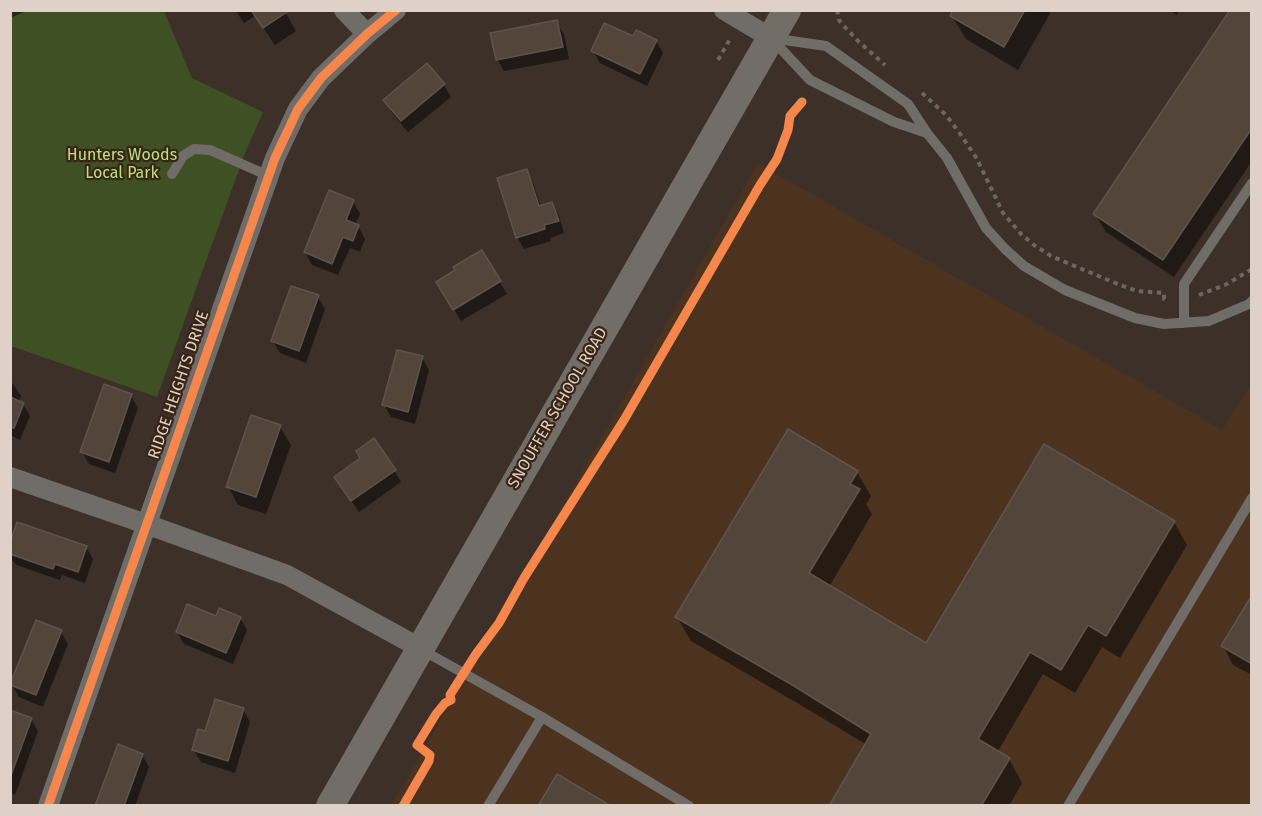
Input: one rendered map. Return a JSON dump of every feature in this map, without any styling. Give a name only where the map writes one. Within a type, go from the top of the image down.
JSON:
[{"type":"main road","name":"SNOUFFER SCHOOL ROAD","points":[[330,806],[787,10]]},
{"type":"street","points":[[344,10],[367,34]]},
{"type":"street","name":"RIDGE HEIGHTS DRIVE","points":[[48,806],[275,158],[298,109],[321,78],[396,10]]},
{"type":"street","points":[[724,10],[771,38]]},
{"type":"street","points":[[10,477],[287,575],[420,648]]},
{"type":"lane","points":[[771,38],[810,80],[894,122],[927,134]]},
{"type":"lane","points":[[771,38],[826,46],[908,104],[927,134],[947,158],[986,228],[1024,266],[1065,290],[1136,318],[1164,324],[1209,321],[1249,304],[1251,301]]},
{"type":"lane","points":[[172,174],[183,156],[194,149],[210,150],[269,176]]},
{"type":"lane","points":[[1184,323],[1185,284],[1251,183]]},
{"type":"lane","points":[[1068,806],[1251,498]]},
{"type":"lane","points":[[420,648],[542,717],[689,806]]},
{"type":"lane","points":[[488,806],[542,717]]},
{"type":"path","points":[[837,10],[839,20],[843,25],[891,69]]},
{"type":"path","points":[[718,60],[730,39]]},
{"type":"path","points":[[914,87],[946,114],[956,128],[977,159],[1003,213],[1021,234],[1051,256],[1137,291],[1164,293],[1164,298],[1201,294],[1227,284],[1251,269]]},
{"type":"shaded area","points":[[758,163],[1222,430],[1251,385],[1251,805],[391,806]]},
{"type":"green space","name":"Hunters Woods Local Park","points":[[11,11],[164,11],[192,78],[263,112],[245,153],[157,397],[11,346]]},
{"type":"building","points":[[251,10],[286,10],[287,12],[263,28]]},
{"type":"building","points":[[953,10],[1025,10],[1004,47],[950,16]]},
{"type":"building","points":[[1230,10],[1252,10],[1252,128],[1163,260],[1093,214]]},
{"type":"building","points":[[557,20],[563,47],[496,60],[490,33]]},
{"type":"building","points":[[604,23],[633,36],[636,30],[657,40],[640,74],[591,51]]},
{"type":"building","points":[[427,63],[445,84],[401,121],[383,100]]},
{"type":"building","points":[[527,169],[539,206],[552,202],[559,221],[544,225],[545,229],[516,238],[497,178]]},
{"type":"building","points":[[329,190],[354,200],[346,220],[359,225],[353,241],[343,237],[332,264],[304,252]]},
{"type":"building","points":[[482,250],[501,281],[453,310],[436,282],[455,270],[453,267]]},
{"type":"building","points":[[291,286],[319,295],[299,351],[271,341]]},
{"type":"building","points":[[397,350],[423,356],[408,412],[382,405]]},
{"type":"building","points":[[104,384],[132,394],[109,462],[80,452]]},
{"type":"building","points":[[10,397],[24,403],[14,428],[10,427]]},
{"type":"building","points":[[251,415],[281,425],[256,497],[226,487]]},
{"type":"building","points":[[788,429],[858,471],[850,484],[860,489],[809,573],[926,643],[1044,444],[1175,521],[1106,636],[1088,625],[1061,670],[1030,652],[978,739],[1010,758],[981,806],[829,806],[871,734],[675,617]]},
{"type":"building","points":[[374,438],[396,470],[351,501],[334,477],[360,458],[356,451]]},
{"type":"building","points":[[17,522],[87,546],[78,572],[55,564],[53,569],[10,554],[10,543]]},
{"type":"building","points":[[1252,595],[1252,664],[1221,646]]},
{"type":"building","points":[[187,604],[216,616],[219,608],[241,617],[226,653],[176,632]]},
{"type":"building","points":[[36,620],[62,630],[36,695],[10,684]]},
{"type":"building","points":[[215,699],[244,708],[228,761],[192,750],[198,729],[205,731]]},
{"type":"building","points":[[10,710],[32,718],[10,778]]},
{"type":"building","points":[[118,744],[143,754],[124,806],[95,806]]},
{"type":"building","points":[[557,774],[611,806],[538,806]]},
{"type":"cycle path","points":[[48,806],[275,158],[298,109],[321,78],[396,10]]},
{"type":"cycle path","points":[[403,806],[429,761],[430,755],[417,745],[436,714],[445,703],[451,700],[450,695],[499,623],[524,578],[624,420],[777,159],[788,130],[790,116],[802,102]]}]
